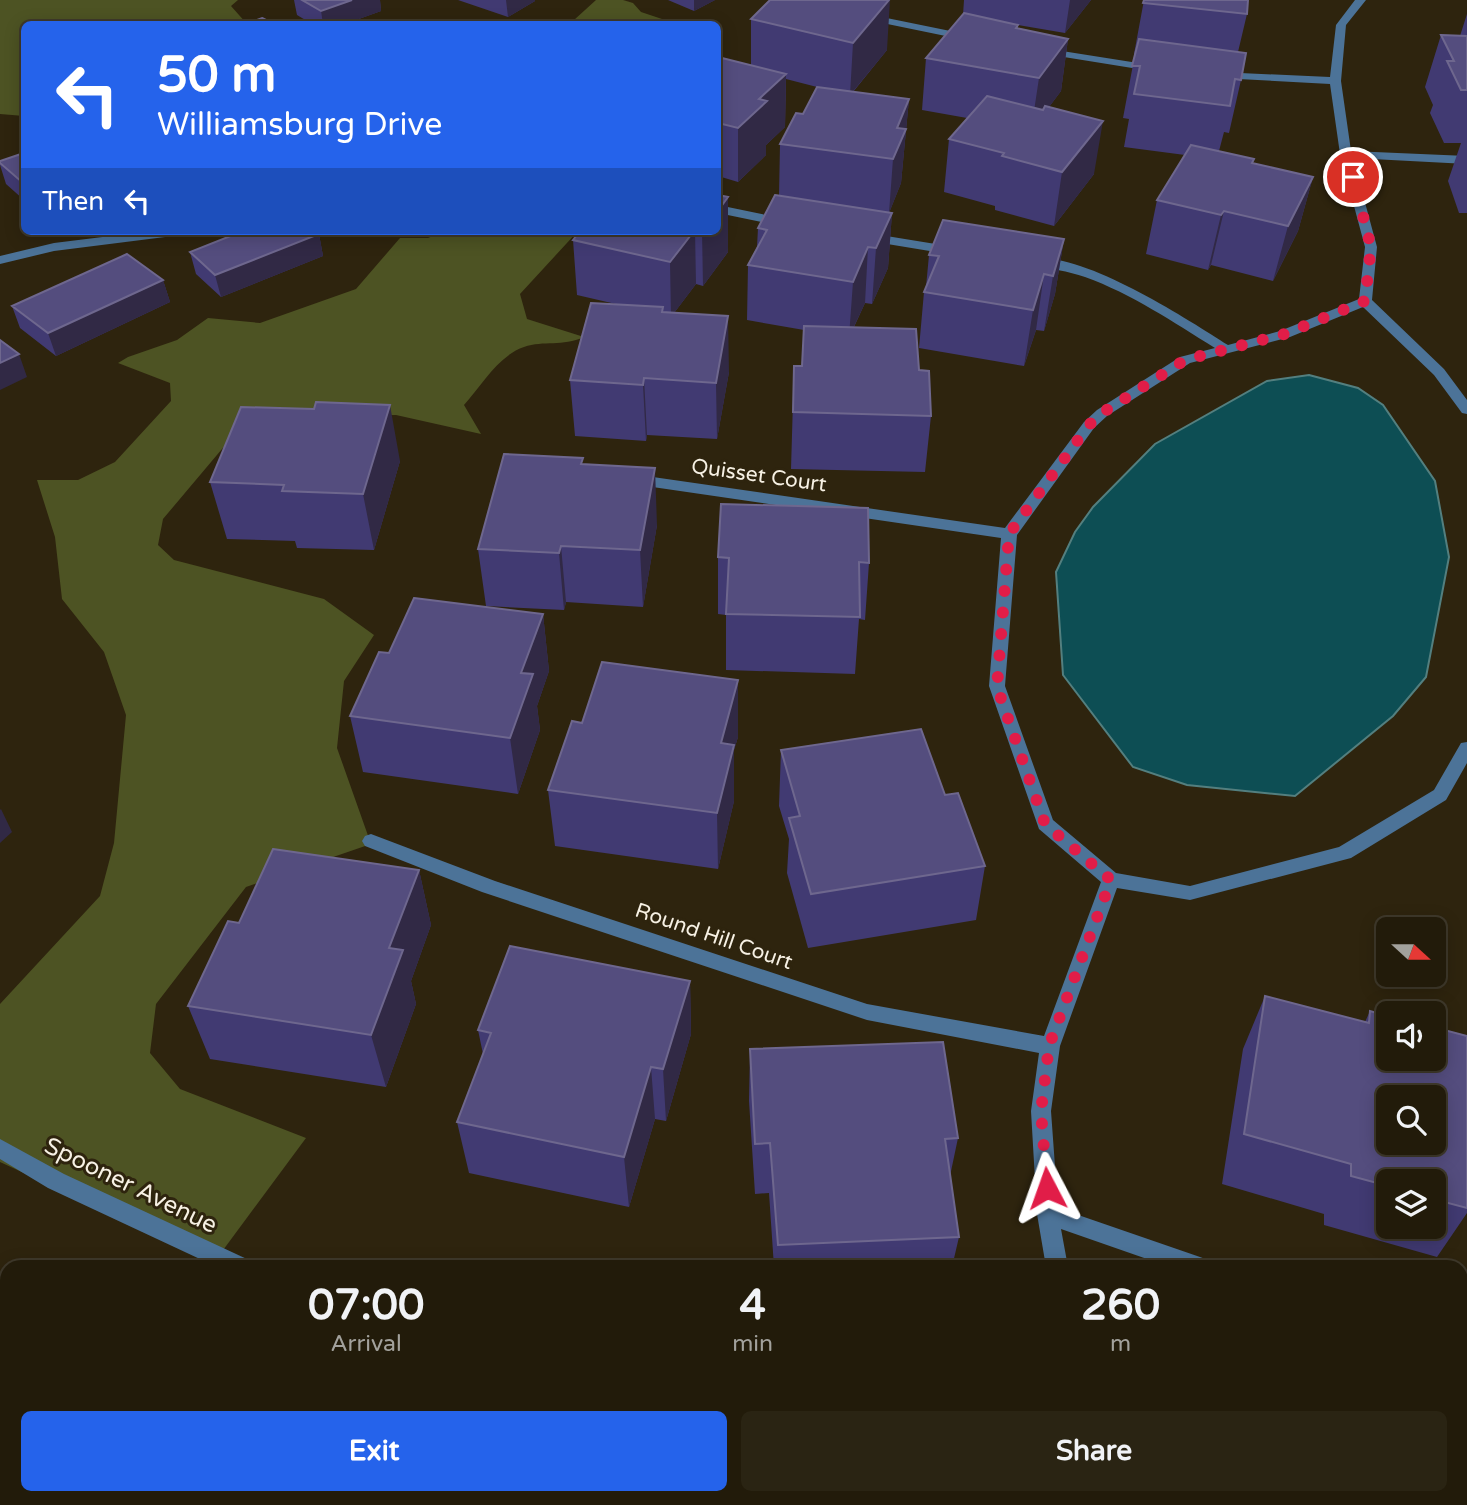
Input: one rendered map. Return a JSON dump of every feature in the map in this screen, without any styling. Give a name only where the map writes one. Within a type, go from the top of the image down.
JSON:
[{"type":"street","points":[[1361,0],[1341,25],[1335,81],[1346,154],[1371,247],[1365,301]]},
{"type":"street","points":[[848,13],[988,41]]},
{"type":"street","points":[[1028,48],[1172,70]]},
{"type":"street","points":[[1209,74],[1335,81]]},
{"type":"street","points":[[1346,154],[1467,160]]},
{"type":"street","points":[[721,210],[805,227]]},
{"type":"street","points":[[0,260],[54,247],[149,235]]},
{"type":"street","points":[[855,236],[963,252]]},
{"type":"street","points":[[1025,260],[1091,274],[1149,302],[1226,349]]},
{"type":"street","points":[[1365,301],[1285,334],[1185,360],[1102,413],[1089,425],[1009,534],[997,687],[1045,824],[1111,880],[1190,893],[1344,853],[1440,795],[1464,756]]},
{"type":"street","points":[[1365,301],[1439,372],[1467,410]]},
{"type":"street","name":"Quisset Court","points":[[621,478],[700,487],[1009,534]]},
{"type":"street","name":"Round Hill Court","points":[[371,841],[489,887],[867,1012],[1049,1046]]},
{"type":"street","points":[[1056,1260],[1048,1214],[1041,1111],[1049,1046],[1111,880]]},
{"type":"street","name":"Spooner Avenue","points":[[0,1148],[56,1181],[226,1260]]},
{"type":"street","points":[[1048,1214],[1180,1260]]},
{"type":"green space","points":[[0,0],[238,0],[231,6],[244,21],[21,21],[21,116],[0,114]]},
{"type":"green space","points":[[596,0],[623,0],[633,3],[641,12],[666,21],[581,21],[574,20]]},
{"type":"green space","points":[[435,235],[574,235],[520,294],[527,319],[584,337],[568,342],[524,347],[506,357],[464,405],[481,434],[396,415],[272,417],[238,430],[163,519],[158,545],[174,560],[324,599],[374,635],[344,681],[337,748],[371,844],[246,887],[156,1004],[150,1053],[180,1089],[306,1138],[216,1260],[213,1260],[0,1162],[0,1004],[100,896],[114,843],[126,715],[104,652],[62,599],[55,537],[37,480],[78,480],[115,462],[171,401],[170,383],[118,363],[177,340],[208,318],[260,323],[356,289],[400,238],[428,238]]},
{"type":"water","points":[[1309,375],[1358,388],[1383,405],[1435,481],[1449,557],[1426,677],[1393,716],[1295,796],[1187,785],[1133,767],[1063,675],[1056,572],[1075,532],[1093,507],[1155,444],[1267,381]]},
{"type":"building","points":[[302,0],[352,0],[321,11]]},
{"type":"building","points":[[770,0],[889,0],[853,43],[751,19]]},
{"type":"building","points":[[1144,0],[1248,0],[1247,14],[1143,3]]},
{"type":"building","points":[[964,13],[1068,39],[1039,78],[926,58]]},
{"type":"building","points":[[1441,35],[1467,36],[1467,90],[1461,90],[1447,61],[1454,61]]},
{"type":"building","points":[[1139,39],[1246,53],[1241,80],[1235,79],[1230,106],[1134,94],[1140,66],[1132,66]]},
{"type":"building","points":[[721,58],[786,74],[759,99],[767,101],[738,128],[721,124]]},
{"type":"building","points":[[817,87],[909,99],[897,128],[906,129],[893,159],[780,144],[796,113],[803,114]]},
{"type":"building","points":[[987,96],[1043,110],[1045,106],[1103,121],[1062,172],[949,139]]},
{"type":"building","points":[[1191,145],[1254,159],[1252,163],[1313,177],[1288,226],[1224,211],[1221,215],[1157,200]]},
{"type":"building","points":[[21,154],[21,181],[0,163]]},
{"type":"building","points":[[775,195],[892,213],[876,248],[868,247],[853,282],[748,265],[767,230],[758,228]]},
{"type":"building","points":[[721,196],[728,197],[721,207]]},
{"type":"building","points":[[943,220],[1064,239],[1053,276],[1044,274],[1033,310],[924,292],[939,256],[929,255]]},
{"type":"building","points":[[233,235],[316,235],[215,275],[190,252]]},
{"type":"building","points":[[577,235],[691,235],[670,262],[573,240]]},
{"type":"building","points":[[127,254],[163,280],[48,333],[12,306]]},
{"type":"building","points":[[591,303],[663,307],[662,312],[728,316],[716,383],[644,378],[643,385],[570,380]]},
{"type":"building","points":[[804,326],[916,329],[919,370],[929,371],[931,416],[793,412],[794,366],[802,366]]},
{"type":"building","points":[[0,340],[19,354],[0,363]]},
{"type":"building","points":[[316,402],[390,405],[363,494],[282,491],[284,485],[210,482],[241,407],[314,409]]},
{"type":"building","points":[[504,454],[583,458],[581,464],[655,468],[640,550],[561,546],[559,553],[478,549]]},
{"type":"building","points":[[721,504],[868,508],[869,563],[859,562],[860,617],[726,614],[729,558],[718,557]]},
{"type":"building","points":[[414,598],[543,614],[521,673],[533,674],[510,738],[350,716],[379,652],[389,653]]},
{"type":"building","points":[[602,662],[738,680],[721,743],[734,745],[717,813],[548,790],[572,721],[582,723]]},
{"type":"building","points":[[921,729],[945,795],[958,793],[985,866],[811,894],[789,818],[800,816],[781,750]]},
{"type":"building","points":[[273,849],[419,870],[389,948],[403,950],[371,1035],[188,1006],[228,921],[239,923]]},
{"type":"building","points":[[510,946],[690,981],[663,1069],[651,1067],[624,1157],[457,1122],[491,1033],[478,1030]]},
{"type":"building","points":[[1265,996],[1369,1023],[1370,1011],[1376,1013],[1376,1071],[1446,1071],[1446,1030],[1467,1036],[1467,1208],[1446,1202],[1446,1169],[1376,1169],[1376,1183],[1351,1176],[1351,1164],[1244,1134]]},
{"type":"building","points":[[943,1042],[958,1138],[945,1139],[959,1237],[778,1245],[770,1143],[755,1144],[750,1049]]},
{"type":"route","points":[[1047,1188],[1041,1111],[1049,1046],[1111,880],[1045,824],[997,687],[1009,534],[1089,425],[1102,413],[1185,360],[1285,334],[1365,301],[1371,247],[1353,177]]}]
